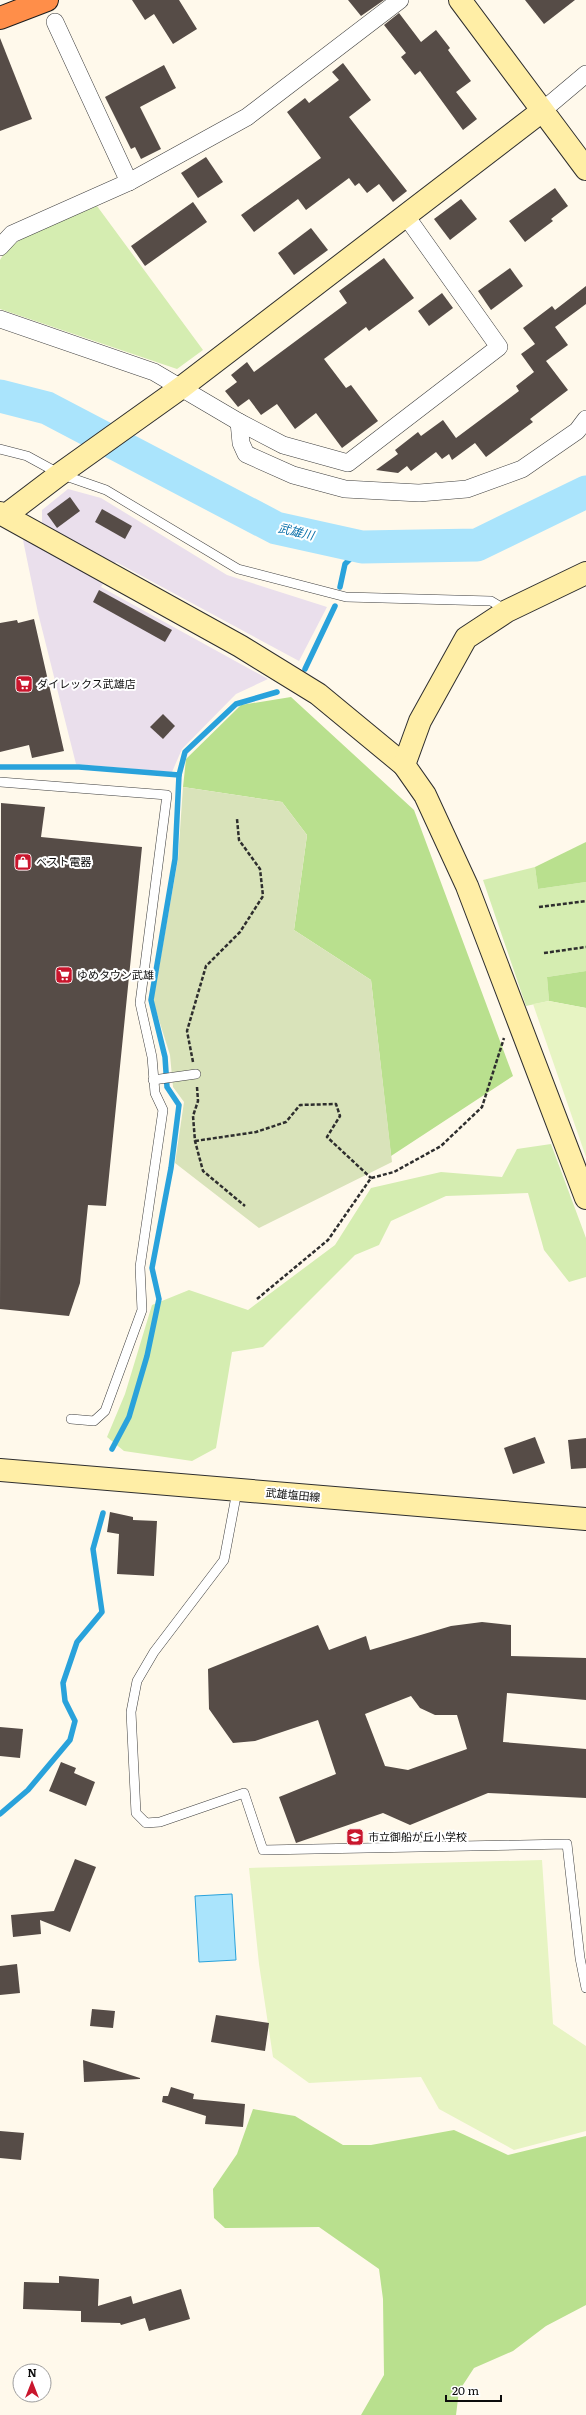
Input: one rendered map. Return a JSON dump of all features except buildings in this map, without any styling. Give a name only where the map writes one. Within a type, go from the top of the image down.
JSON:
[{"type":"highway","points":[[0,18],[47,0]]},
{"type":"street","points":[[0,247],[18,232],[129,182],[246,117],[400,0]]},
{"type":"street","points":[[460,0],[586,169]]},
{"type":"street","points":[[55,22],[129,182]]},
{"type":"street","points":[[586,74],[406,216],[174,392],[3,514],[233,642],[318,694],[404,765],[425,795],[467,886],[586,1198]]},
{"type":"street","points":[[0,319],[154,372],[174,392],[239,422],[283,445],[348,463],[499,347],[406,216]]},
{"type":"street","points":[[239,422],[242,442],[246,454],[293,475],[345,489],[419,493],[467,489],[522,469],[577,431],[586,419]]},
{"type":"street","points":[[404,765],[420,721],[466,638],[507,611],[586,573]]},
{"type":"street","name":"武雄塩田線","points":[[0,1470],[586,1519]]},
{"type":"lane","points":[[0,449],[27,456],[60,474],[106,490],[238,569],[346,597],[491,601],[507,611]]},
{"type":"lane","points":[[0,782],[167,795],[140,1003],[152,1056],[155,1093],[163,1110],[140,1267],[142,1310],[105,1411],[94,1421],[71,1419]]},
{"type":"lane","points":[[153,1080],[196,1074]]},
{"type":"lane","points":[[237,1491],[224,1560],[154,1652],[137,1680],[131,1712],[136,1813],[146,1823],[160,1822],[244,1793],[263,1850],[567,1844],[580,1958],[586,1988]]},
{"type":"path","points":[[237,819],[239,840],[260,870],[263,896],[240,932],[206,966],[187,1031],[196,1074],[198,1101],[193,1116],[195,1141],[203,1171],[245,1206]]},
{"type":"path","points":[[539,907],[586,901]]},
{"type":"path","points":[[544,953],[586,947]]},
{"type":"path","points":[[257,1299],[328,1240],[371,1178],[394,1172],[442,1146],[482,1107],[503,1040],[517,1017]]},
{"type":"path","points":[[195,1141],[256,1132],[286,1122],[300,1105],[336,1104],[340,1116],[328,1137],[371,1178]]},
{"type":"shaded area","points":[[68,489],[101,498],[227,575],[327,607],[299,661],[116,562],[101,587],[268,679],[236,694],[182,749],[172,772],[76,764],[38,613],[23,540],[42,525],[42,510]]},
{"type":"green space","points":[[97,206],[203,350],[177,369],[0,309],[0,260],[7,250],[17,242],[44,227]]},
{"type":"green space","points":[[291,697],[414,810],[513,1076],[391,1156],[371,980],[294,930],[307,835],[282,802],[183,787],[186,759],[241,705]]},
{"type":"green space","points":[[183,787],[282,802],[307,835],[294,930],[371,980],[392,1162],[259,1228],[175,1163],[184,1102],[173,1087],[170,1055],[153,1001],[178,859]]},
{"type":"green space","points":[[586,842],[586,882],[538,889],[535,867]]},
{"type":"green space","points":[[535,867],[538,889],[586,882],[586,971],[547,977],[549,1001],[526,1006],[483,880]]},
{"type":"green space","points":[[586,971],[586,1008],[549,1001],[547,977]]},
{"type":"green space","points":[[549,1001],[586,1008],[586,1157],[533,1004]]},
{"type":"green space","points":[[551,1144],[586,1238],[586,1277],[569,1282],[544,1250],[528,1193],[446,1196],[391,1221],[379,1245],[355,1255],[263,1347],[232,1352],[216,1448],[192,1461],[124,1451],[107,1437],[125,1394],[152,1305],[189,1290],[248,1310],[335,1245],[371,1188],[441,1172],[502,1177],[517,1149]]},
{"type":"green space","points":[[542,1860],[553,2024],[586,2046],[586,2131],[514,2150],[439,2109],[421,2077],[309,2083],[273,2057],[259,1964],[249,1868]]},
{"type":"green space","points":[[253,2109],[295,2116],[343,2145],[371,2145],[454,2130],[508,2155],[586,2136],[586,2305],[546,2326],[513,2351],[474,2368],[459,2391],[456,2415],[361,2415],[384,2375],[383,2299],[379,2269],[319,2227],[225,2228],[214,2218],[213,2189],[237,2154]]},
{"type":"water","points":[[232,1894],[236,1960],[199,1962],[195,1896]]},
{"type":"waterway","name":"武雄川","points":[[0,396],[47,408],[276,528],[362,547],[477,545],[586,492]]},
{"type":"waterway","points":[[340,587],[345,564],[362,547]]},
{"type":"waterway","points":[[305,669],[335,606]]},
{"type":"waterway","points":[[112,1449],[129,1417],[147,1356],[159,1299],[152,1268],[171,1168],[179,1105],[167,1087],[165,1057],[151,1000],[175,859],[179,775],[185,752],[236,704],[277,692]]},
{"type":"waterway","points":[[0,767],[79,767],[179,775]]},
{"type":"waterway","points":[[0,1814],[28,1790],[70,1740],[75,1721],[65,1701],[63,1683],[77,1642],[102,1612],[93,1549],[103,1513]]},
{"type":"place","name":"ダイレックス武雄店","points":[[24,684]]},
{"type":"place","name":"ベスト電器","points":[[23,862]]},
{"type":"place","name":"ゆめタウン武雄","points":[[64,975]]},
{"type":"place","name":"市立御船が丘小学校","points":[[355,1837]]}]
